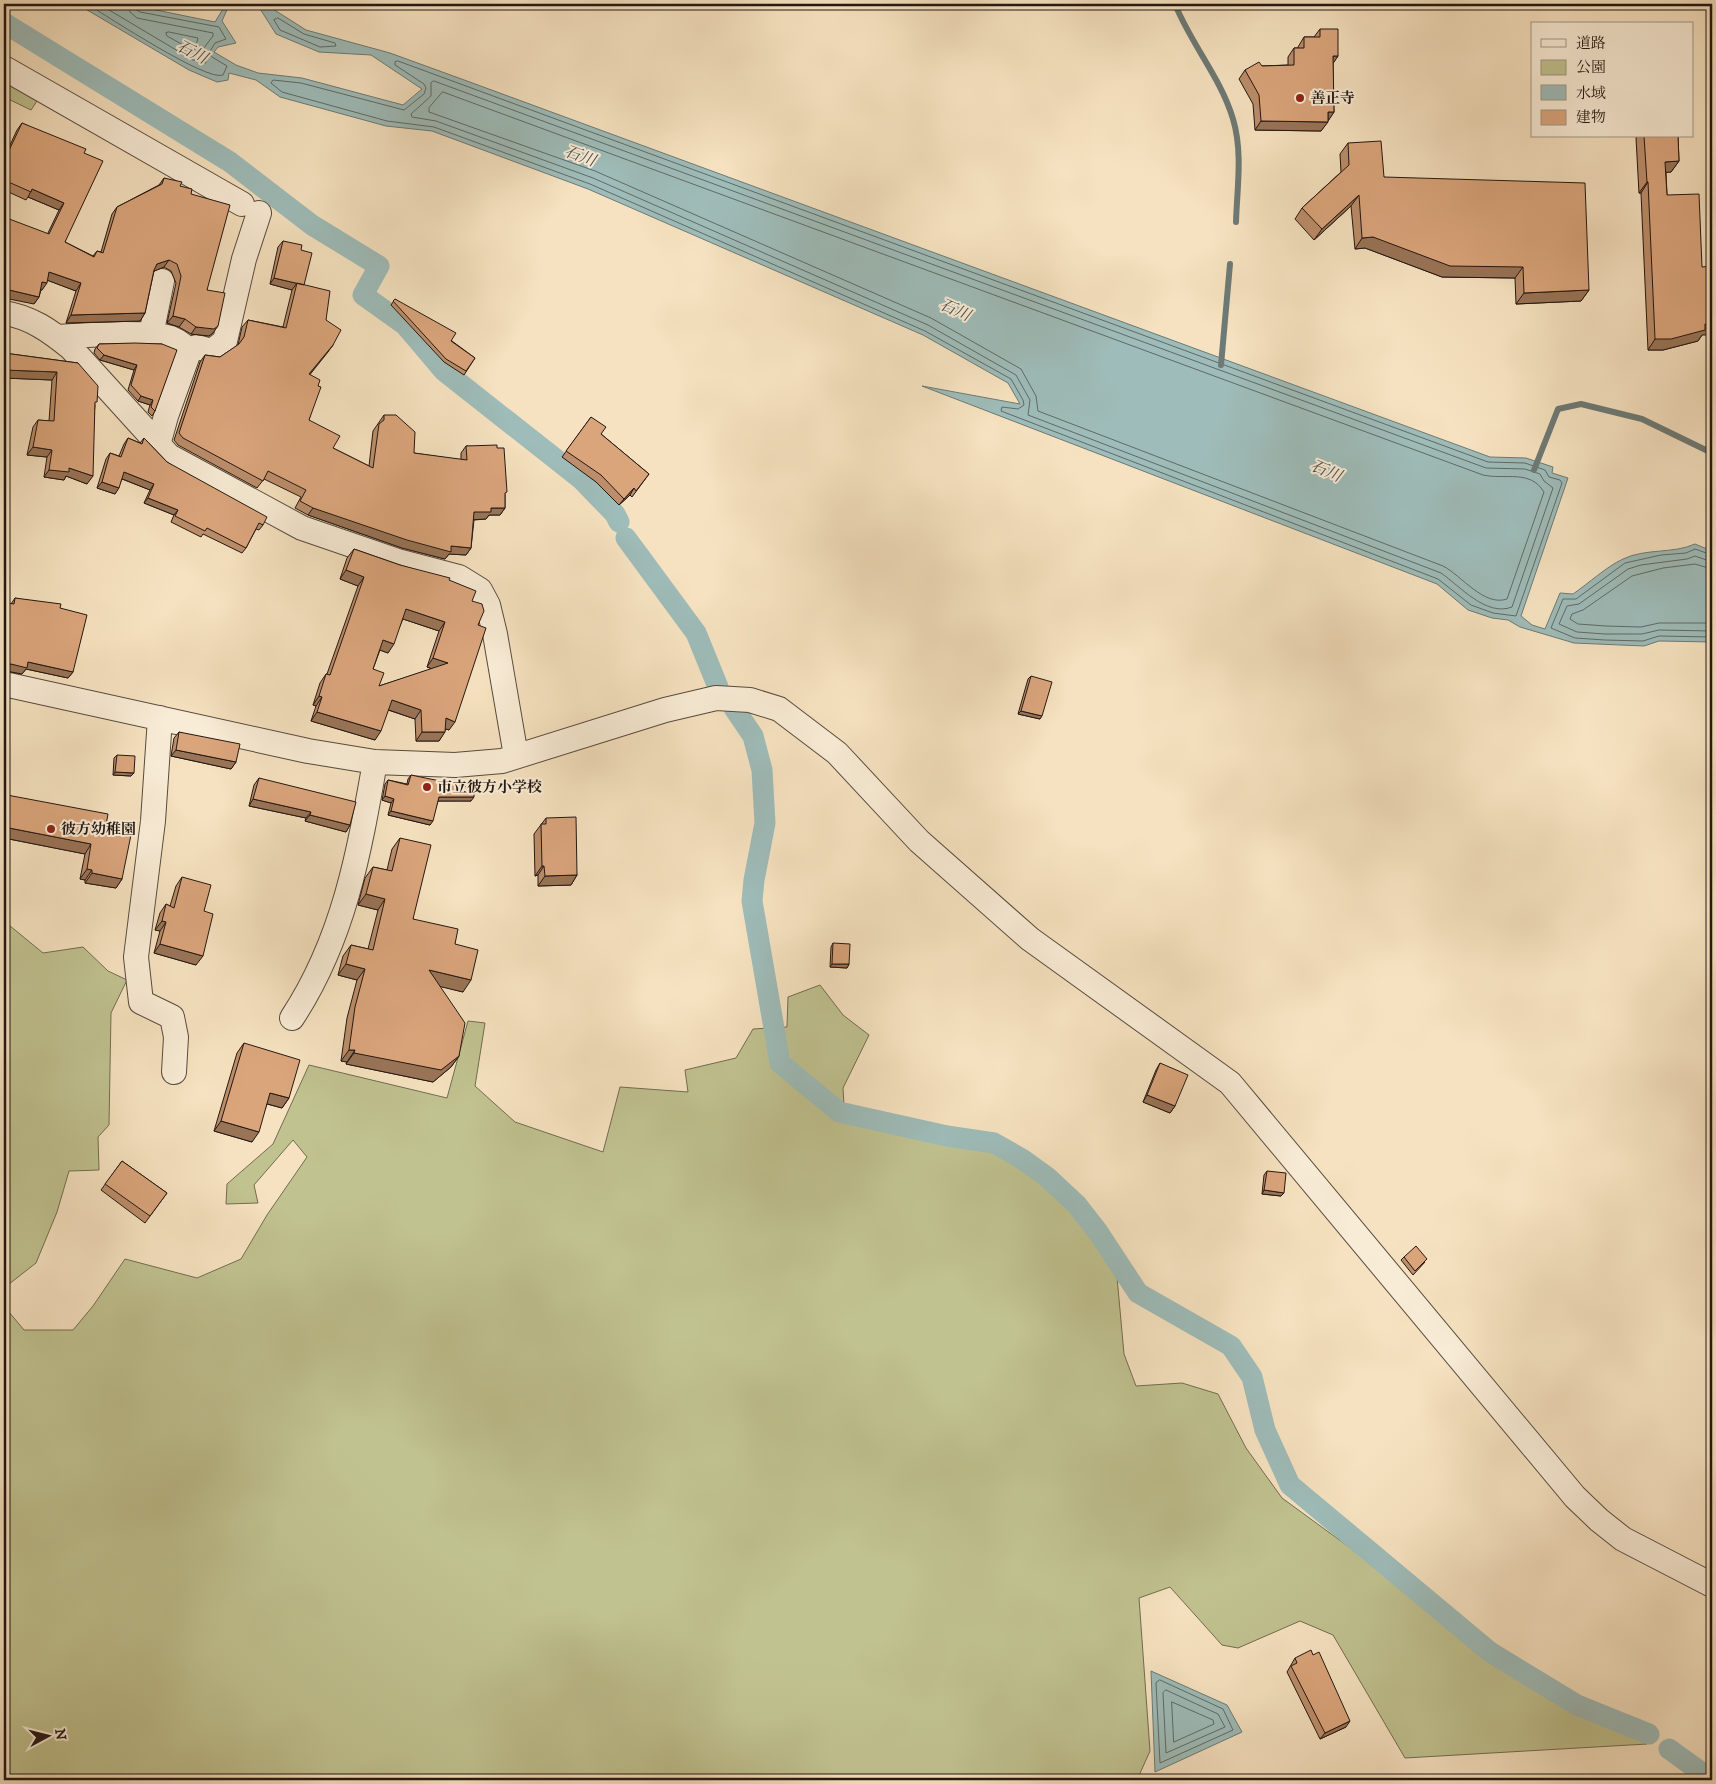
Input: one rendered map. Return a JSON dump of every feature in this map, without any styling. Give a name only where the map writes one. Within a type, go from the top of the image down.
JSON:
[{"type":"street","points":[[4,68],[251,208],[244,259],[225,341],[212,351],[196,347],[187,350]]},
{"type":"street","points":[[151,335],[162,282]]},
{"type":"street","points":[[4,313],[34,321],[58,337],[169,456],[302,528],[398,561],[459,577],[480,590],[488,605],[495,634],[516,756]]},
{"type":"street","points":[[58,337],[151,335],[171,338],[189,352],[166,416],[158,445]]},
{"type":"street","points":[[4,684],[308,751],[375,762],[455,765],[502,761],[665,710],[716,698],[750,700],[779,709],[803,725],[837,753],[919,841],[1030,939],[1230,1083],[1575,1497],[1598,1520],[1623,1539],[1712,1585]]},
{"type":"street","points":[[160,718],[153,821],[136,957],[141,1002],[172,1017],[176,1037],[174,1072]]},
{"type":"street","points":[[292,1018],[318,977],[347,895],[360,846],[375,762]]},
{"type":"green space","points":[[4,79],[39,98],[31,110],[4,97]]},
{"type":"green space","points":[[4,921],[43,953],[83,947],[108,971],[127,980],[111,1013],[109,1125],[98,1137],[99,1170],[69,1171],[57,1212],[36,1263],[4,1288]]},
{"type":"green space","points":[[820,985],[843,1015],[869,1035],[843,1088],[845,1123],[993,1151],[1047,1184],[1080,1217],[1116,1266],[1124,1354],[1136,1386],[1182,1383],[1218,1394],[1246,1448],[1282,1498],[1386,1574],[1488,1660],[1577,1711],[1647,1744],[1405,1758],[1333,1635],[1300,1621],[1238,1648],[1222,1645],[1170,1587],[1139,1598],[1150,1751],[1137,1780],[4,1780],[4,1306],[24,1330],[73,1330],[93,1306],[125,1259],[197,1278],[241,1259],[267,1215],[307,1157],[293,1140],[254,1185],[258,1203],[226,1204],[227,1184],[273,1144],[309,1065],[447,1098],[468,1021],[485,1023],[475,1086],[515,1122],[603,1152],[620,1087],[688,1092],[685,1070],[736,1058],[753,1029],[787,1027],[788,997]]},
{"type":"water","name":"石川","points":[[77,4],[136,4],[141,7],[215,22],[226,4],[233,4],[229,5],[222,21],[236,43],[218,47],[214,52],[236,65],[258,73],[302,78],[403,105],[422,89],[371,55],[319,52],[276,34],[257,4],[265,4],[306,30],[390,53],[1490,457],[1526,458],[1553,467],[1552,473],[1568,478],[1521,616],[1532,625],[1545,629],[1560,593],[1573,594],[1610,566],[1623,559],[1641,553],[1678,549],[1695,544],[1712,551],[1712,642],[1659,641],[1644,646],[1574,643],[1520,627],[1508,620],[1492,618],[1468,610],[1437,584],[922,386],[1020,404],[1008,383],[923,335],[588,189],[432,131],[386,126],[280,97],[256,80],[229,73],[228,80],[217,82],[189,70]]},
{"type":"water","points":[[1151,1671],[1227,1705],[1242,1732],[1155,1772]]},
{"type":"building","points":[[1320,29],[1338,29],[1338,56],[1333,56],[1334,112],[1328,112],[1328,122],[1261,121],[1259,95],[1245,70],[1259,62],[1262,66],[1294,65],[1294,48],[1304,48],[1304,37],[1320,37]]},
{"type":"building","points":[[22,123],[86,149],[84,153],[103,161],[65,242],[94,257],[97,251],[103,253],[117,207],[162,184],[164,178],[182,182],[180,186],[192,189],[191,194],[230,205],[207,290],[225,293],[218,326],[214,329],[196,327],[185,319],[173,316],[181,276],[177,264],[169,260],[157,264],[154,270],[145,313],[71,315],[81,283],[49,272],[47,283],[42,282],[39,297],[5,289],[4,293],[4,217],[49,234],[64,203],[32,189],[31,192],[4,180],[4,161]]},
{"type":"building","points":[[1644,138],[1678,138],[1679,161],[1665,162],[1667,195],[1699,194],[1702,267],[1712,266],[1712,324],[1705,324],[1705,330],[1671,339],[1655,339]]},
{"type":"building","points":[[1381,141],[1384,177],[1585,183],[1589,290],[1524,293],[1523,267],[1450,266],[1373,237],[1362,238],[1359,195],[1322,229],[1302,208],[1349,165],[1348,143]]},
{"type":"building","points":[[283,241],[302,245],[301,250],[312,253],[304,285],[274,278]]},
{"type":"building","points":[[297,283],[330,291],[326,320],[341,330],[333,345],[309,374],[320,380],[318,386],[321,387],[309,420],[340,436],[333,448],[373,468],[379,424],[384,420],[384,415],[396,415],[415,432],[414,453],[467,460],[466,446],[497,445],[497,448],[504,448],[507,492],[505,493],[505,508],[491,508],[491,512],[474,512],[471,548],[451,546],[451,552],[407,540],[313,508],[300,501],[306,490],[268,471],[263,481],[183,438],[179,433],[205,355],[220,357],[239,344],[244,337],[248,320],[286,328]]},
{"type":"building","points":[[395,299],[456,333],[451,341],[475,358],[466,371],[446,359],[393,301]]},
{"type":"building","points":[[99,344],[162,344],[177,350],[155,411],[151,407],[153,400],[141,396],[131,385],[137,365],[104,355],[97,348]]},
{"type":"building","points":[[4,353],[78,363],[98,386],[97,402],[95,402],[93,476],[69,468],[69,472],[49,470],[52,450],[33,447],[38,420],[54,421],[57,372],[4,370]]},
{"type":"building","points":[[591,417],[606,427],[601,434],[649,474],[636,491],[634,488],[624,499],[601,475],[566,451]]},
{"type":"building","points":[[128,438],[142,444],[144,438],[167,462],[267,517],[263,525],[259,523],[246,548],[207,528],[205,531],[175,516],[178,510],[148,498],[154,484],[124,472],[119,488],[102,482],[110,453],[121,457]]},
{"type":"building","points":[[354,549],[400,565],[450,578],[449,580],[476,591],[472,601],[482,604],[484,611],[478,625],[486,628],[455,722],[446,718],[445,732],[422,732],[421,710],[392,700],[381,731],[317,712],[322,697],[319,696],[326,674],[330,675],[364,577],[346,570]],"holes":[[[406,609],[445,622],[433,658],[448,663],[379,686],[384,673],[373,669],[383,640],[394,644]]]},
{"type":"building","points":[[15,598],[61,604],[60,608],[87,615],[73,672],[28,662],[27,668],[11,664],[4,666],[4,631],[7,603],[14,604]]},
{"type":"building","points":[[1031,676],[1052,682],[1042,716],[1021,711]]},
{"type":"building","points":[[179,732],[240,744],[236,762],[176,750]]},
{"type":"building","points":[[117,755],[135,756],[134,773],[115,772]]},
{"type":"building","points":[[411,775],[474,788],[474,797],[439,797],[433,821],[391,811],[394,799],[385,796],[388,780],[408,785]]},
{"type":"building","points":[[259,778],[356,802],[350,825],[310,815],[311,812],[253,799]]},
{"type":"building","points":[[7,795],[108,814],[106,825],[132,830],[122,879],[92,873],[92,870],[87,869],[91,844],[4,827]]},
{"type":"building","points":[[576,817],[577,875],[545,876],[544,866],[542,866],[541,824],[546,824],[546,818]]},
{"type":"building","points":[[400,838],[431,845],[413,919],[458,929],[455,944],[478,950],[471,980],[429,970],[465,1023],[459,1056],[441,1070],[354,1053],[355,1050],[349,1050],[355,1007],[365,969],[346,964],[351,945],[373,950],[385,899],[366,894],[373,867],[392,871]]},
{"type":"building","points":[[182,877],[211,885],[204,911],[213,914],[203,956],[160,944],[166,922],[162,921],[166,904],[174,908]]},
{"type":"building","points":[[833,943],[850,944],[849,964],[832,964]]},
{"type":"building","points":[[244,1043],[300,1060],[289,1098],[270,1093],[259,1132],[221,1121]]},
{"type":"building","points":[[1160,1063],[1188,1075],[1175,1106],[1147,1095]]},
{"type":"building","points":[[122,1161],[167,1193],[150,1216],[105,1184]]},
{"type":"building","points":[[1267,1171],[1286,1173],[1284,1193],[1264,1190]]},
{"type":"building","points":[[1416,1246],[1427,1259],[1415,1271],[1404,1257]]},
{"type":"building","points":[[1311,1650],[1313,1655],[1319,1652],[1350,1721],[1325,1733],[1291,1666],[1297,1663],[1295,1658]]},
{"type":"waterway","points":[[1175,4],[1189,33],[1214,75],[1233,119],[1239,157],[1236,222]]},
{"type":"waterway","points":[[4,23],[230,162],[312,225],[379,266],[363,295],[405,325],[444,371],[581,479],[615,514],[619,522]]},
{"type":"waterway","points":[[1221,365],[1230,264]]},
{"type":"waterway","points":[[1534,470],[1558,409],[1581,404],[1642,419],[1712,453]]},
{"type":"waterway","points":[[626,538],[696,633],[718,687]]},
{"type":"waterway","points":[[734,708],[753,736],[762,770],[765,823],[752,901],[780,1063],[839,1112],[947,1136],[994,1143],[1022,1159],[1047,1177],[1077,1205],[1098,1232],[1138,1293],[1231,1346],[1252,1377],[1265,1430],[1290,1485],[1490,1652],[1577,1705],[1649,1734]]},
{"type":"waterway","points":[[1669,1749],[1712,1780]]},
{"type":"place","name":"善正寺","points":[[1300,98]]},
{"type":"place","name":"市立彼方小学校","points":[[427,787]]},
{"type":"place","name":"彼方幼稚園","points":[[51,829]]}]
